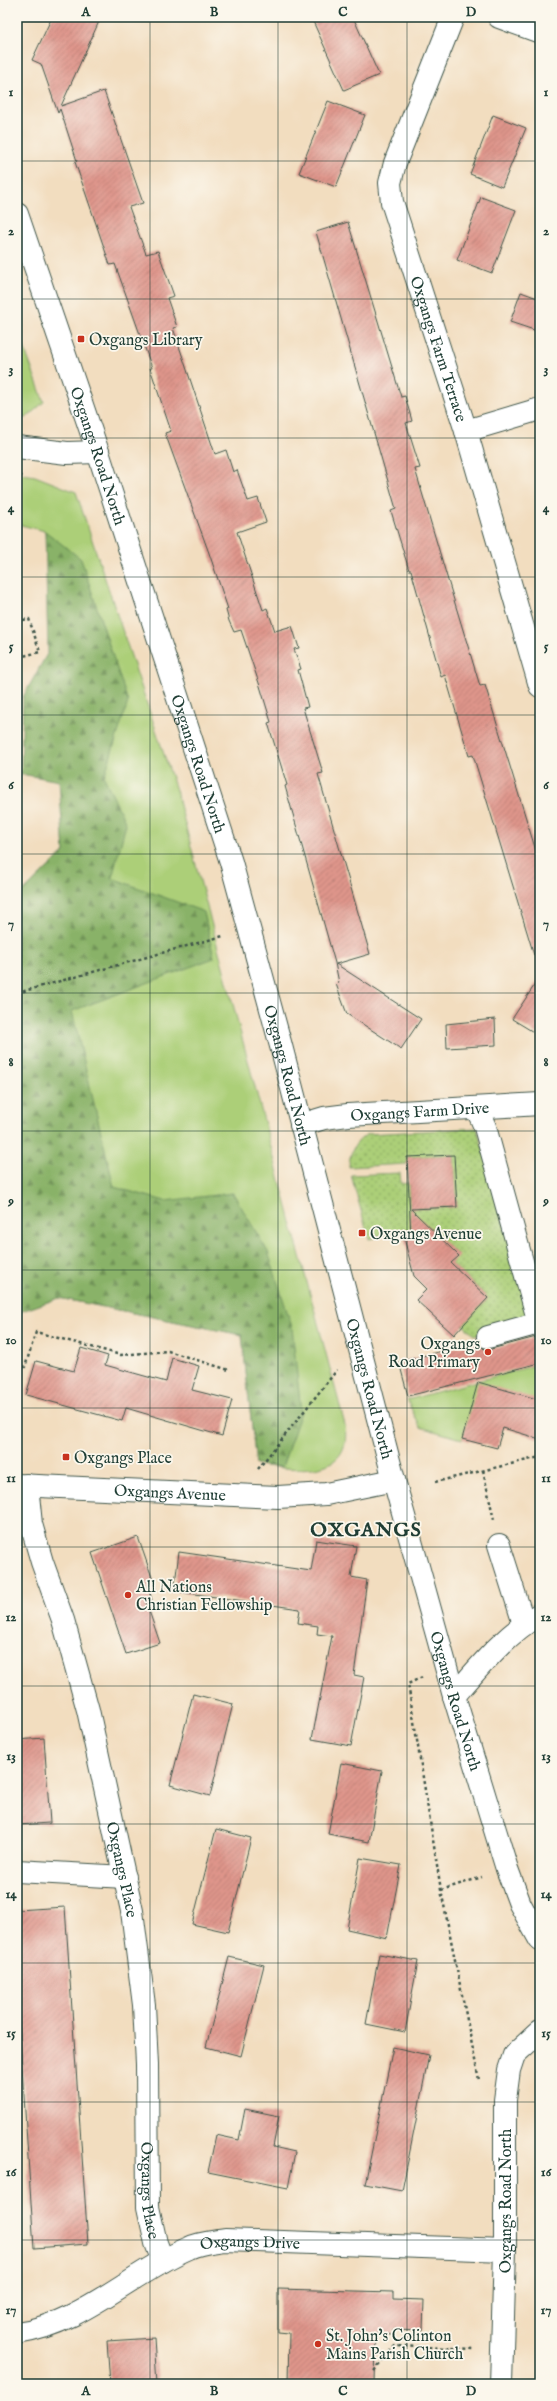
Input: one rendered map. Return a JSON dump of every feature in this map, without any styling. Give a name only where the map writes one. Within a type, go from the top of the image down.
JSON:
[{"type":"street","name":"Oxgangs Farm Terrace","points":[[453,17],[395,163],[390,183],[392,202],[466,431],[540,686]]},
{"type":"street","points":[[499,17],[540,32]]},
{"type":"street","name":"Oxgangs Road North","points":[[18,222],[98,452],[231,862],[394,1480],[447,1664],[454,1696],[507,1869],[520,1904],[540,1940]]},
{"type":"street","points":[[466,431],[540,409]]},
{"type":"street","points":[[17,447],[67,453],[98,452]]},
{"type":"street","name":"Oxgangs Farm Drive","points":[[301,1125],[324,1118],[348,1115],[478,1109],[540,1104]]},
{"type":"street","points":[[478,1109],[485,1126],[539,1323],[488,1337]]},
{"type":"street","name":"Oxgangs Avenue","points":[[22,1485],[304,1496],[346,1491],[394,1480]]},
{"type":"street","name":"Oxgangs Place","points":[[22,1485],[42,1562],[63,1620],[88,1710],[125,1877],[138,1947],[144,2005],[147,2064],[148,2207],[156,2243],[163,2261]]},
{"type":"street","points":[[454,1696],[492,1653],[532,1619],[500,1545]]},
{"type":"street","points":[[17,1872],[125,1877]]},
{"type":"street","name":"Oxgangs Road North","points":[[501,2384],[505,2100],[509,2070],[514,2055],[540,2031]]},
{"type":"street","name":"Oxgangs Drive","points":[[17,2333],[38,2330],[94,2304],[163,2261],[190,2247],[225,2240],[504,2250]]},
{"type":"path","points":[[17,621],[29,619],[40,652],[19,658],[17,668]]},
{"type":"path","points":[[17,993],[223,935],[225,942]]},
{"type":"path","points":[[17,1365],[25,1367],[36,1332],[121,1355],[168,1351],[229,1370]]},
{"type":"path","points":[[238,1494],[358,1344]]},
{"type":"path","points":[[435,1482],[540,1457]]},
{"type":"path","points":[[483,1470],[500,1545]]},
{"type":"path","points":[[447,1664],[408,1684],[441,1890],[485,2100],[505,2100]]},
{"type":"path","points":[[441,1890],[507,1869]]},
{"type":"path","points":[[374,2371],[396,2346],[502,2350]]},
{"type":"green space","points":[[17,328],[44,402],[26,418],[17,417]]},
{"type":"green space","points":[[17,473],[35,476],[76,492],[176,790],[345,1425],[345,1443],[339,1456],[329,1463],[316,1468],[301,1469],[256,1465],[242,1335],[59,1298],[19,1312],[17,1296],[17,898],[64,852],[45,531],[17,524]]},
{"type":"green space","points":[[45,531],[81,559],[128,702],[104,777],[126,824],[112,878],[204,912],[214,958],[72,1011],[114,1187],[165,1201],[233,1193],[268,1252],[292,1327],[301,1412],[282,1467],[256,1465],[242,1335],[59,1298],[19,1312],[17,1296],[17,898],[64,852],[59,781],[21,774],[23,697],[48,652]]},
{"type":"green space","points":[[477,1128],[531,1321],[474,1335],[463,1325],[488,1298],[451,1263],[458,1255],[433,1231],[404,1238],[402,1231],[369,1239],[351,1175],[400,1173],[401,1184],[408,1183],[410,1209],[457,1207],[454,1155],[407,1157],[407,1164],[349,1167],[350,1157],[356,1144],[368,1134]]},
{"type":"green space","points":[[540,1364],[540,1400],[462,1439],[420,1427],[407,1400]]},
{"type":"building","points":[[52,17],[101,17],[61,106],[104,91],[143,203],[129,207],[146,254],[158,251],[174,296],[167,298],[177,327],[173,328],[215,454],[226,450],[233,472],[237,470],[248,501],[258,498],[266,522],[237,532],[263,610],[267,608],[275,631],[292,626],[299,648],[294,649],[301,669],[298,670],[308,707],[303,708],[323,773],[318,774],[370,954],[336,964],[421,1019],[401,1049],[347,1014],[336,984],[339,983],[335,963],[285,786],[287,785],[268,723],[271,722],[260,686],[241,630],[234,632],[229,621],[226,610],[228,609],[209,553],[165,433],[171,431],[150,368],[152,368],[115,264],[110,265],[75,162],[77,161],[60,109],[58,113],[41,64],[32,60]]},
{"type":"building","points":[[311,17],[353,17],[379,75],[344,90]]},
{"type":"building","points":[[328,101],[365,115],[336,187],[299,173]]},
{"type":"building","points":[[493,115],[526,128],[502,187],[470,174]]},
{"type":"building","points":[[481,197],[516,210],[492,273],[457,260]]},
{"type":"building","points":[[348,222],[401,397],[405,396],[412,421],[406,423],[420,468],[415,469],[447,577],[480,686],[485,685],[540,864],[540,954],[534,955],[473,755],[469,756],[445,675],[441,677],[411,570],[409,570],[391,511],[396,509],[316,232]]},
{"type":"building","points":[[521,292],[540,299],[540,332],[510,322]]},
{"type":"building","points":[[540,977],[540,1036],[512,1019]]},
{"type":"building","points":[[495,1019],[496,1045],[447,1048],[446,1024]]},
{"type":"building","points":[[454,1155],[457,1207],[411,1209],[459,1256],[451,1263],[488,1298],[454,1335],[416,1300],[427,1289],[414,1276],[404,1238],[411,1236],[407,1157]]},
{"type":"building","name":"Oxgangs Road Primary","points":[[540,1336],[540,1363],[408,1396],[399,1362],[477,1342],[484,1349],[491,1349]]},
{"type":"building","points":[[81,1348],[108,1356],[105,1365],[166,1382],[172,1358],[199,1366],[192,1390],[232,1400],[222,1436],[126,1408],[122,1421],[26,1395],[36,1361],[74,1371]]},
{"type":"building","points":[[478,1382],[540,1400],[540,1439],[503,1428],[497,1448],[462,1439]]},
{"type":"building","name":"All Nations Christian Fellowship","points":[[138,1537],[156,1589],[148,1587],[152,1600],[146,1602],[160,1643],[126,1654],[92,1553]]},
{"type":"building","points":[[316,1540],[356,1546],[351,1577],[367,1580],[354,1675],[364,1677],[351,1746],[312,1739],[332,1636],[317,1634],[318,1626],[298,1623],[300,1609],[174,1591],[179,1552],[311,1571]]},
{"type":"building","points":[[193,1694],[233,1704],[210,1796],[170,1785]]},
{"type":"building","points":[[44,1738],[50,1823],[17,1825],[17,1740]]},
{"type":"building","points":[[341,1763],[382,1771],[369,1842],[328,1834]]},
{"type":"building","points":[[216,1829],[251,1838],[228,1932],[192,1924]]},
{"type":"building","points":[[360,1858],[401,1865],[387,1938],[347,1929]]},
{"type":"building","points":[[65,1907],[88,2244],[34,2248],[17,1990],[17,1910]]},
{"type":"building","points":[[379,1954],[418,1961],[405,2032],[366,2024]]},
{"type":"building","points":[[229,1957],[264,1965],[241,2056],[206,2047]]},
{"type":"building","points":[[393,2047],[429,2055],[402,2191],[365,2184]]},
{"type":"building","points":[[245,2109],[279,2116],[273,2147],[295,2152],[288,2188],[208,2172],[216,2135],[239,2140]]},
{"type":"building","name":"St. John's Colinton Mains Parish Church","points":[[278,2289],[393,2292],[393,2299],[424,2300],[423,2330],[393,2329],[393,2335],[376,2334],[375,2384],[288,2384],[289,2333],[278,2332]]},
{"type":"building","points":[[154,2338],[157,2384],[110,2384],[107,2341]]},
{"type":"place","name":"Oxgangs Library","points":[[81,339]]},
{"type":"place","name":"Oxgangs Avenue","points":[[362,1233]]},
{"type":"place","name":"Oxgangs Road Primary","points":[[488,1352]]},
{"type":"place","name":"Oxgangs Place","points":[[66,1457]]},
{"type":"place","name":"All Nations Christian Fellowship","points":[[128,1595]]},
{"type":"place","name":"St. John's Colinton Mains Parish Church","points":[[318,2344]]},
{"type":"district","name":"OXGANGS","points":[[366,1529]]}]
